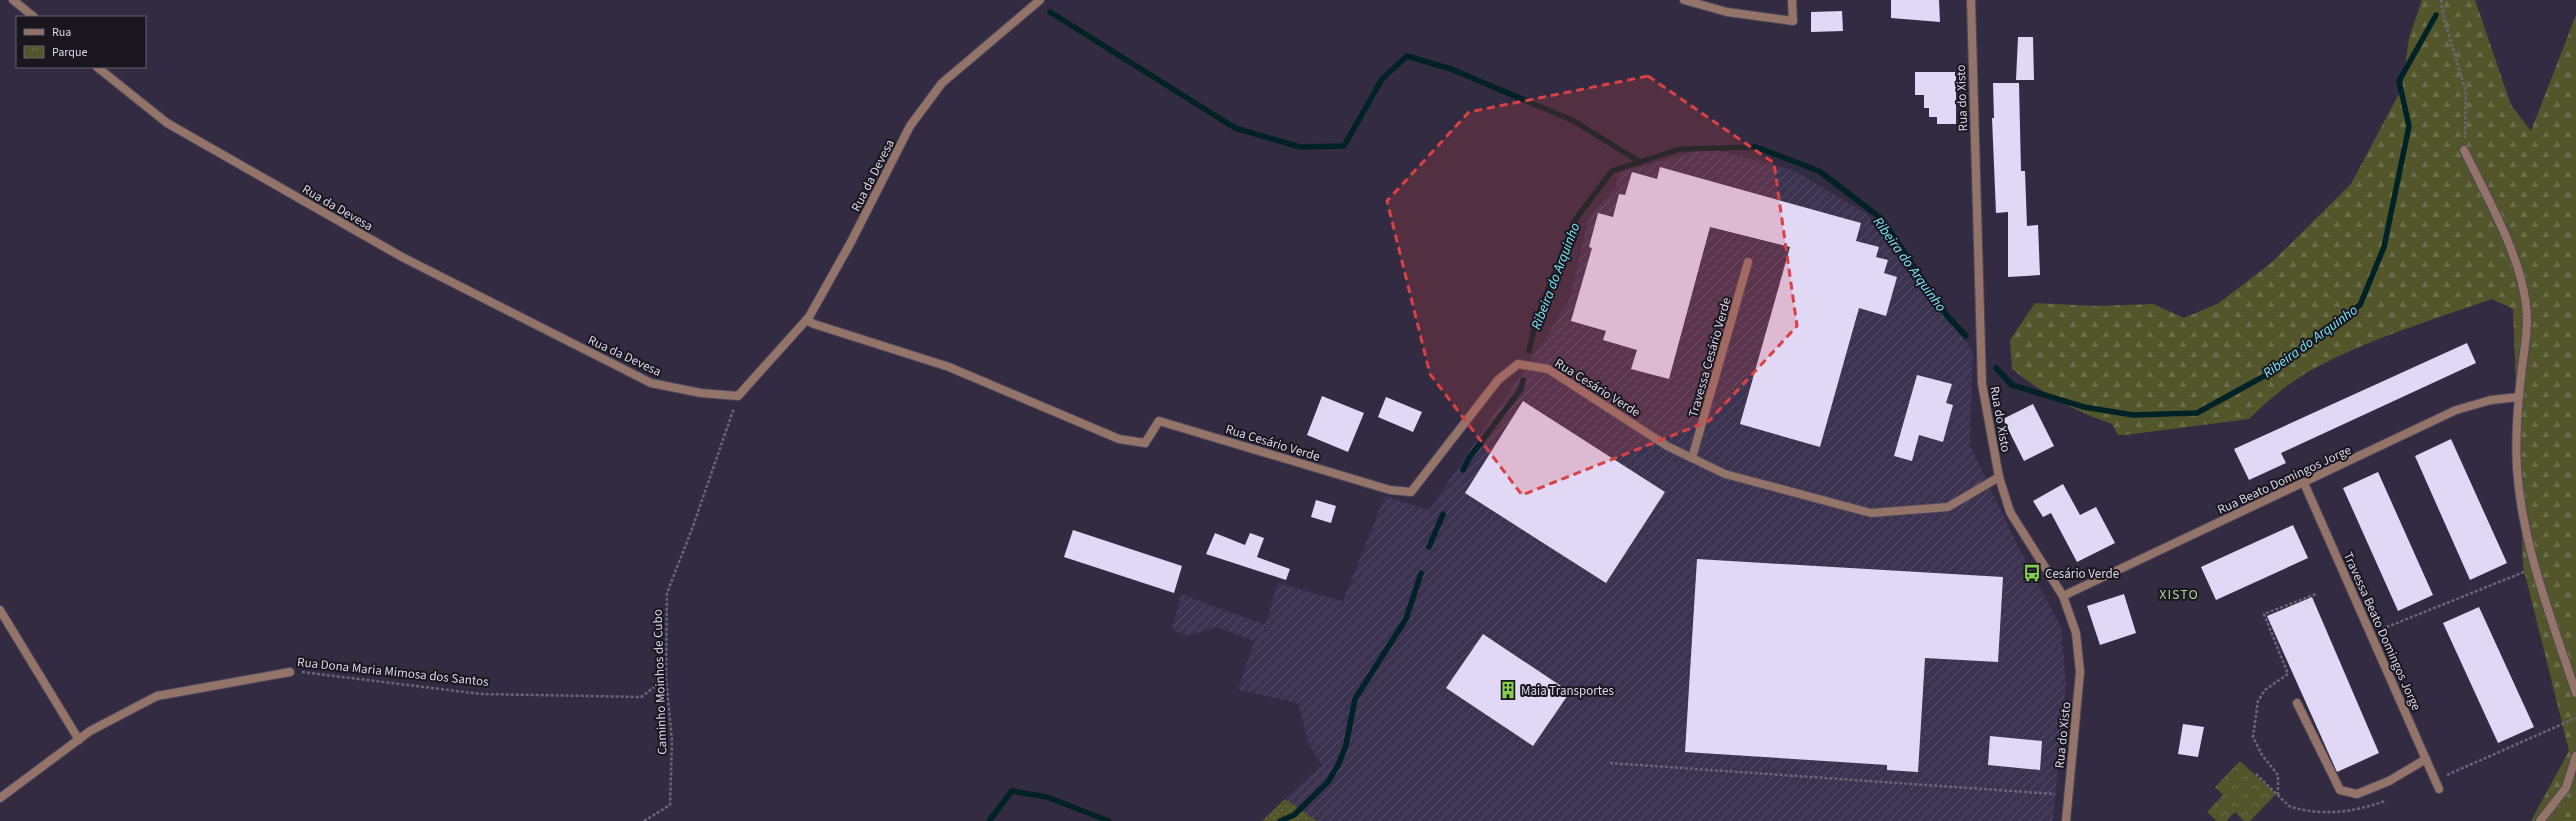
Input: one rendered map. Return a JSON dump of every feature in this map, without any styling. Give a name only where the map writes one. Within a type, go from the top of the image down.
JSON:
[{"type":"street","points":[[13,0],[33,16]]},
{"type":"street","name":"Rua da Devesa","points":[[98,68],[167,123],[402,257],[651,383],[701,393],[738,396],[806,320],[851,242],[915,120],[942,82],[1040,0]]},
{"type":"street","points":[[1684,0],[1727,12],[1793,20],[1792,0]]},
{"type":"street","name":"Rua do Xisto","points":[[1971,0],[1982,384],[1999,477],[2010,512],[2064,596],[2076,633],[2080,672],[2066,821]]},
{"type":"street","points":[[2464,150],[2500,225],[2522,281],[2527,320],[2519,397],[2517,467],[2526,525],[2536,568],[2576,693]]},
{"type":"street","name":"Travessa Cesário Verde","points":[[1692,458],[1748,262]]},
{"type":"street","name":"Rua Cesário Verde","points":[[806,320],[814,324],[948,367],[1119,439],[1145,444],[1160,421],[1390,490],[1411,492],[1498,380],[1518,364],[1548,368],[1666,446],[1725,474],[1870,513],[1948,506],[1999,477]]},
{"type":"street","name":"Rua Beato Domingos Jorge","points":[[2064,596],[2456,410],[2491,400],[2519,397]]},
{"type":"street","name":"Travessa Beato Domingos Jorge","points":[[2304,483],[2439,789]]},
{"type":"street","points":[[0,610],[78,740]]},
{"type":"street","name":"Rua Dona Maria Mimosa dos Santos","points":[[0,798],[90,731],[156,696],[290,672]]},
{"type":"street","points":[[2297,704],[2340,790],[2357,794],[2389,781],[2426,759]]},
{"type":"street","points":[[2540,821],[2566,788],[2576,756]]},
{"type":"path","points":[[2441,0],[2444,19],[2466,92],[2464,150]]},
{"type":"path","name":"Caminho Moinhos de Cubo","points":[[644,821],[670,805],[672,741],[666,678],[666,593],[692,529],[738,396]]},
{"type":"path","points":[[2370,633],[2536,568]]},
{"type":"path","points":[[2278,795],[2278,775],[2262,755],[2253,736],[2258,701],[2265,690],[2288,674],[2264,614],[2316,594]]},
{"type":"path","name":"Rua Dona Maria Mimosa dos Santos","points":[[290,672],[328,674],[481,694],[505,695],[640,697],[666,678]]},
{"type":"path","points":[[2435,780],[2576,718]]},
{"type":"path","points":[[1610,763],[1799,774],[2046,794],[2068,793]]},
{"type":"path","points":[[2256,774],[2289,806],[2296,809],[2338,813],[2358,811],[2385,801]]},
{"type":"highlighted area","points":[[1648,76],[1774,163],[1797,326],[1709,421],[1522,495],[1430,374],[1387,201],[1469,112]]},
{"type":"shaded area","points":[[1708,148],[1793,170],[1867,214],[1973,351],[1970,445],[2019,548],[2061,627],[2066,682],[2053,821],[1317,821],[1285,799],[1322,765],[1309,745],[1298,703],[1238,690],[1254,641],[1217,627],[1188,636],[1172,630],[1181,594],[1265,625],[1278,583],[1343,601],[1385,496],[1429,510],[1545,339],[1570,298],[1589,217],[1616,187],[1618,173]]},
{"type":"green space","points":[[2422,0],[2475,0],[2511,105],[2531,131],[2576,15],[2576,821],[2531,821],[2569,751],[2523,566],[2513,309],[2492,299],[2359,347],[2308,372],[2273,397],[2249,419],[2125,435],[2118,435],[2112,424],[2060,401],[2012,369],[2010,340],[2035,303],[2096,306],[2153,304],[2184,318],[2219,303],[2271,263],[2351,184],[2402,88],[2409,38]]},
{"type":"green space","points":[[2240,761],[2276,794],[2250,821],[2244,821],[2235,812],[2226,821],[2217,821],[2207,812],[2223,795],[2215,787]]},
{"type":"green space","points":[[1285,799],[1317,821],[1262,821]]},
{"type":"building","points":[[1891,0],[1939,0],[1940,22],[1891,18]]},
{"type":"building","points":[[1842,11],[1843,31],[1811,32],[1811,12]]},
{"type":"building","points":[[2018,37],[2033,37],[2034,80],[2016,80]]},
{"type":"building","points":[[1915,72],[1956,72],[1956,124],[1937,124],[1937,117],[1929,117],[1929,108],[1924,108],[1924,95],[1915,95]]},
{"type":"building","points":[[1993,83],[2019,83],[2021,171],[2025,171],[2027,226],[2038,225],[2040,275],[2008,277],[2008,212],[1996,213],[1992,118],[1994,118]]},
{"type":"building","points":[[1660,167],[1861,223],[1856,241],[1879,247],[1876,257],[1888,260],[1884,273],[1897,277],[1886,316],[1859,308],[1820,447],[1740,424],[1790,247],[1710,227],[1669,379],[1631,369],[1637,350],[1603,340],[1606,331],[1571,321],[1592,248],[1589,247],[1598,213],[1613,217],[1619,194],[1625,195],[1632,172],[1657,179]]},
{"type":"building","points":[[2467,343],[2476,363],[2281,453],[2286,463],[2249,480],[2234,449]]},
{"type":"building","points":[[1917,375],[1952,384],[1946,403],[1953,405],[1943,442],[1919,435],[1912,461],[1894,456]]},
{"type":"building","points":[[1322,396],[1364,413],[1348,452],[1307,435]]},
{"type":"building","points":[[1386,397],[1422,412],[1413,432],[1378,417]]},
{"type":"building","points":[[1523,401],[1665,492],[1606,583],[1465,493]]},
{"type":"building","points":[[2033,404],[2054,446],[2024,461],[2003,419]]},
{"type":"building","points":[[2451,439],[2507,563],[2470,580],[2415,456]]},
{"type":"building","points":[[2378,472],[2433,595],[2398,611],[2343,488]]},
{"type":"building","points":[[2063,484],[2080,515],[2096,507],[2115,543],[2077,562],[2051,513],[2043,517],[2033,501]]},
{"type":"building","points":[[1316,500],[1336,506],[1331,523],[1311,517]]},
{"type":"building","points":[[2293,525],[2308,558],[2216,600],[2201,567]]},
{"type":"building","points":[[1073,530],[1182,566],[1174,593],[1064,557]]},
{"type":"building","points":[[1215,533],[1245,545],[1250,533],[1264,538],[1257,557],[1290,569],[1286,580],[1206,554]]},
{"type":"building","points":[[1697,559],[2003,577],[1998,662],[1925,658],[1918,772],[1887,770],[1887,765],[1685,752]]},
{"type":"building","points":[[2124,594],[2136,633],[2100,645],[2087,606]]},
{"type":"building","points":[[2312,597],[2379,753],[2337,772],[2267,616]]},
{"type":"building","points":[[2479,607],[2534,727],[2498,743],[2443,623]]},
{"type":"building","name":"Maia Transportes","points":[[1483,634],[1570,692],[1533,746],[1446,688]]},
{"type":"building","points":[[2183,724],[2204,727],[2198,757],[2178,754]]},
{"type":"building","points":[[1990,736],[2042,741],[2040,770],[1988,765]]},
{"type":"waterway","points":[[1050,12],[1235,128],[1300,147],[1344,146],[1382,79],[1407,56],[1451,69],[1574,121],[1640,162]]},
{"type":"waterway","name":"Ribeira do Arquinho","points":[[1996,368],[2012,385],[2084,407],[2133,415],[2197,413],[2266,375],[2360,305],[2384,247],[2409,126],[2399,81],[2436,15]]},
{"type":"waterway","name":"Ribeira do Arquinho","points":[[1529,351],[1536,320],[1575,220],[1612,171],[1680,149],[1756,147],[1819,171],[1882,219],[1948,317],[1966,336]]},
{"type":"waterway","name":"Ribeira do Arquinho","points":[[1463,470],[1469,458],[1521,389],[1523,380]]},
{"type":"waterway","name":"Ribeira do Arquinho","points":[[1429,547],[1443,514]]},
{"type":"waterway","name":"Ribeira do Arquinho","points":[[1280,821],[1294,815],[1328,782],[1339,763],[1346,745],[1355,699],[1406,619],[1421,573]]},
{"type":"waterway","name":"Ribeira do Arquinho","points":[[989,821],[1012,791],[1047,797],[1109,821]]},
{"type":"place","name":"Cesário Verde","points":[[2032,573]]},
{"type":"place","name":"Maia Transportes","points":[[1508,690]]},
{"type":"district","name":"XISTO","points":[[2179,594]]}]
